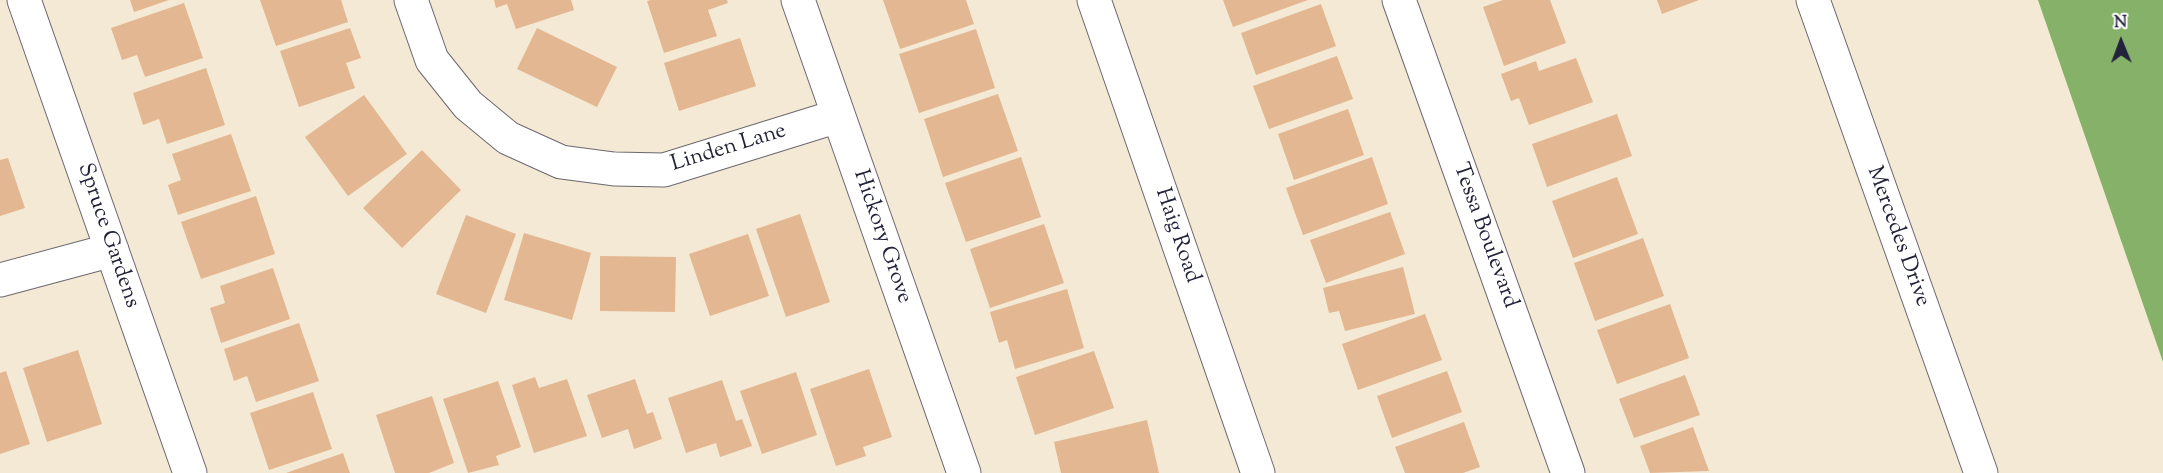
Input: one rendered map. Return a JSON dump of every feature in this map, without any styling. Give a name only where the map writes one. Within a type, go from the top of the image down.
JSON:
[{"type":"street","name":"Spruce Gardens","points":[[24,0],[190,473]]},
{"type":"street","name":"Linden Lane","points":[[411,0],[432,60],[468,105],[508,138],[561,162],[614,169],[664,170],[838,116]]},
{"type":"street","name":"Hickory Grove","points":[[798,0],[964,473]]},
{"type":"street","name":"Haig Road","points":[[1094,0],[1258,473]]},
{"type":"street","name":"Tessa Boulevard","points":[[1400,0],[1568,473]]},
{"type":"street","name":"Mercedes Drive","points":[[1813,0],[1981,473]]},
{"type":"street","points":[[0,280],[112,250]]},
{"type":"green space","points":[[2038,0],[2163,0],[2163,362]]},
{"type":"building","points":[[130,0],[169,0],[134,12]]},
{"type":"building","points":[[260,0],[341,0],[348,22],[276,46]]},
{"type":"building","points":[[494,0],[571,0],[574,10],[516,29],[507,4],[496,8]]},
{"type":"building","points":[[727,0],[728,3],[708,10],[717,36],[664,53],[647,1]]},
{"type":"building","points":[[883,0],[966,0],[974,24],[900,49]]},
{"type":"building","points":[[1223,0],[1308,0],[1233,27]]},
{"type":"building","points":[[1503,0],[1550,0],[1566,43],[1504,66],[1483,7]]},
{"type":"building","points":[[1657,0],[1699,0],[1662,14]]},
{"type":"building","points":[[184,3],[203,58],[145,77],[137,55],[122,60],[111,28]]},
{"type":"building","points":[[1321,4],[1336,46],[1256,75],[1241,33]]},
{"type":"building","points":[[350,28],[361,58],[346,63],[355,88],[299,107],[280,51]]},
{"type":"building","points":[[537,28],[617,67],[597,107],[517,69]]},
{"type":"building","points":[[976,29],[995,88],[919,113],[899,54]]},
{"type":"building","points":[[740,38],[756,86],[679,111],[664,63]]},
{"type":"building","points":[[1337,56],[1353,99],[1269,129],[1253,86]]},
{"type":"building","points":[[1576,58],[1593,102],[1529,125],[1519,98],[1511,101],[1501,74],[1536,61],[1539,71]]},
{"type":"building","points":[[206,68],[225,125],[167,144],[159,119],[143,125],[133,93]]},
{"type":"building","points":[[998,94],[1018,151],[943,177],[924,119]]},
{"type":"building","points":[[364,95],[407,154],[348,196],[305,137]]},
{"type":"building","points":[[1348,109],[1364,155],[1294,180],[1278,134]]},
{"type":"building","points":[[1617,114],[1632,156],[1547,187],[1532,144]]},
{"type":"building","points":[[231,134],[251,191],[178,215],[168,185],[181,180],[172,154]]},
{"type":"building","points":[[422,150],[461,190],[402,248],[363,208]]},
{"type":"building","points":[[1021,157],[1041,217],[966,242],[945,183]]},
{"type":"building","points":[[1372,157],[1388,204],[1303,235],[1286,188]]},
{"type":"building","points":[[8,158],[25,208],[0,216],[0,160]]},
{"type":"building","points":[[1617,177],[1638,234],[1573,258],[1552,201]]},
{"type":"building","points":[[256,196],[275,254],[201,279],[181,222]]},
{"type":"building","points":[[1390,212],[1405,254],[1326,283],[1310,240]]},
{"type":"building","points":[[800,214],[830,302],[786,317],[756,229]]},
{"type":"building","points":[[466,215],[516,234],[486,313],[436,294]]},
{"type":"building","points":[[1044,224],[1064,283],[990,308],[970,249]]},
{"type":"building","points":[[524,233],[591,253],[572,320],[504,300]]},
{"type":"building","points":[[748,234],[769,296],[710,316],[689,254]]},
{"type":"building","points":[[1643,238],[1664,296],[1595,321],[1574,263]]},
{"type":"building","points":[[600,256],[676,257],[675,312],[600,311]]},
{"type":"building","points":[[1403,267],[1415,314],[1345,331],[1339,311],[1329,313],[1323,288]]},
{"type":"building","points":[[273,268],[290,319],[221,343],[210,308],[225,303],[220,286]]},
{"type":"building","points":[[1067,289],[1084,348],[1015,369],[1007,340],[999,343],[990,312]]},
{"type":"building","points":[[1670,304],[1689,358],[1617,384],[1597,330]]},
{"type":"building","points":[[1425,314],[1442,360],[1358,390],[1342,344]]},
{"type":"building","points":[[299,323],[319,381],[256,402],[247,376],[234,381],[224,349]]},
{"type":"building","points":[[78,350],[102,424],[47,442],[23,368]]},
{"type":"building","points":[[1094,351],[1114,408],[1035,435],[1016,377]]},
{"type":"building","points":[[869,369],[892,437],[863,447],[866,456],[836,466],[810,389]]},
{"type":"building","points":[[6,371],[30,444],[0,454],[0,373]]},
{"type":"building","points":[[1447,371],[1462,412],[1392,438],[1377,396]]},
{"type":"building","points":[[796,372],[817,435],[762,454],[740,391]]},
{"type":"building","points":[[1685,375],[1700,415],[1634,438],[1619,399]]},
{"type":"building","points":[[535,377],[539,388],[567,379],[587,436],[534,453],[512,385]]},
{"type":"building","points":[[635,379],[647,414],[653,412],[662,439],[634,449],[628,429],[602,438],[587,395]]},
{"type":"building","points":[[722,380],[736,421],[742,419],[752,446],[720,457],[716,443],[686,453],[668,398]]},
{"type":"building","points":[[498,381],[521,447],[496,456],[499,465],[468,473],[443,399]]},
{"type":"building","points":[[313,392],[332,449],[269,470],[250,413]]},
{"type":"building","points":[[432,396],[454,463],[429,473],[395,473],[376,415]]},
{"type":"building","points":[[1147,420],[1159,473],[1061,473],[1054,442]]},
{"type":"building","points":[[1464,422],[1480,467],[1463,473],[1405,473],[1395,447]]},
{"type":"building","points":[[1693,427],[1709,471],[1650,473],[1640,446]]},
{"type":"building","points":[[343,453],[350,473],[286,473]]}]
